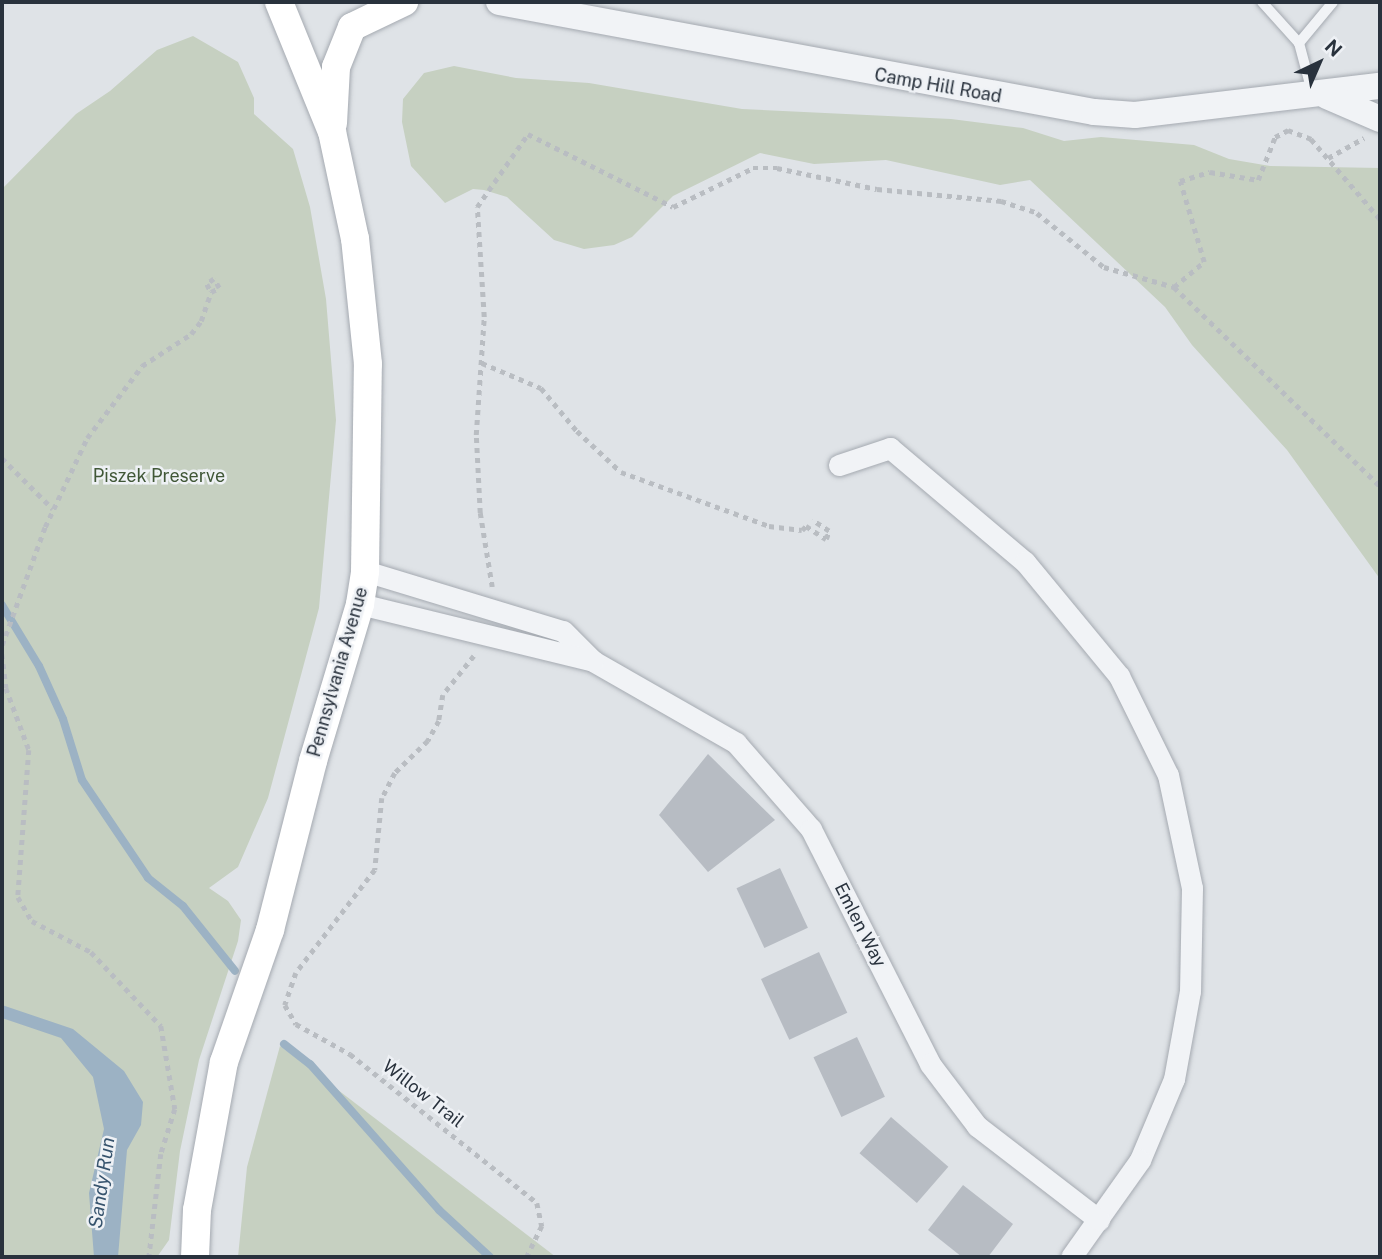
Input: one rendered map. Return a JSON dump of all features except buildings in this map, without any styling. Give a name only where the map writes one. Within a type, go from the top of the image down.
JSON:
[{"type":"main road","name":"Pennsylvania Avenue","points":[[195,1257],[197,1210],[224,1062],[270,930],[313,761],[360,604],[365,571],[368,364],[355,239],[332,132],[279,2]]},
{"type":"main road","points":[[332,132],[335,67],[348,34],[362,19],[404,2]]},
{"type":"street","name":"Camp Hill Road","points":[[499,2],[573,10],[1094,112],[1135,115],[1380,86]]},
{"type":"street","points":[[1317,94],[1374,127]]},
{"type":"street","points":[[839,465],[890,448],[1025,562],[1119,676],[1168,775],[1192,888],[1189,991],[1174,1079],[1140,1160],[1071,1257]]},
{"type":"street","name":"Emlen Way","points":[[365,571],[563,631],[593,661],[736,743],[811,829],[930,1065],[977,1126],[1099,1220]]},
{"type":"street","name":"Emlen Way","points":[[360,604],[481,636],[593,661]]},
{"type":"lane","points":[[1262,2],[1299,43],[1317,94]]},
{"type":"lane","points":[[1299,43],[1333,2]]},
{"type":"path","points":[[1328,158],[1374,127]]},
{"type":"path","points":[[1174,286],[1204,261],[1181,181],[1210,172],[1258,180],[1275,138],[1288,130],[1311,139],[1380,219]]},
{"type":"path","points":[[489,607],[493,592],[480,513],[476,435],[482,363],[483,271],[477,207],[528,134],[673,207],[754,168],[777,168],[877,189],[1001,201],[1037,213],[1104,267],[1174,286],[1380,486]]},
{"type":"path","points":[[2,645],[14,605],[70,469],[105,411],[142,366],[191,334],[201,321],[211,292]]},
{"type":"path","points":[[482,363],[541,388],[577,431],[621,472],[769,526],[802,530],[806,526],[826,539],[829,530],[812,520]]},
{"type":"path","points":[[2,458],[53,509]]},
{"type":"path","name":"Willow Trail","points":[[481,636],[468,667],[443,695],[439,721],[428,741],[395,773],[382,797],[375,870],[306,960],[288,994],[288,1016],[349,1054],[537,1203],[542,1226],[527,1257]]},
{"type":"path","points":[[2,654],[6,688],[29,750],[18,897],[32,921],[91,952],[161,1026],[175,1109],[161,1154],[149,1257]]},
{"type":"green space","name":"Piszek Preserve","points":[[193,36],[238,62],[254,98],[254,114],[293,149],[310,207],[326,299],[336,420],[319,608],[268,798],[238,867],[209,888],[228,901],[241,920],[238,941],[199,1060],[180,1151],[169,1240],[157,1257],[2,1257],[2,189],[76,114],[110,91],[157,50]]},
{"type":"green space","points":[[454,66],[516,78],[589,83],[742,109],[951,119],[1023,128],[1064,141],[1101,137],[1194,145],[1229,159],[1270,166],[1380,168],[1380,579],[1287,450],[1192,345],[1165,307],[1030,180],[1000,185],[886,160],[814,164],[760,153],[673,196],[632,237],[614,245],[584,249],[554,240],[507,197],[473,189],[445,203],[411,166],[402,122],[403,99],[424,73]]},
{"type":"green space","points":[[280,1046],[556,1257],[238,1257],[247,1167]]},
{"type":"water","name":"Sandy Run","points":[[2,1005],[73,1029],[124,1071],[143,1102],[141,1125],[127,1150],[118,1257],[94,1257],[89,1193],[104,1129],[93,1077],[61,1038],[2,1018]]},
{"type":"waterway","points":[[2,605],[39,666],[63,719],[82,780],[148,878],[183,906],[235,971]]},
{"type":"waterway","points":[[284,1044],[310,1064],[439,1210],[490,1257]]}]
